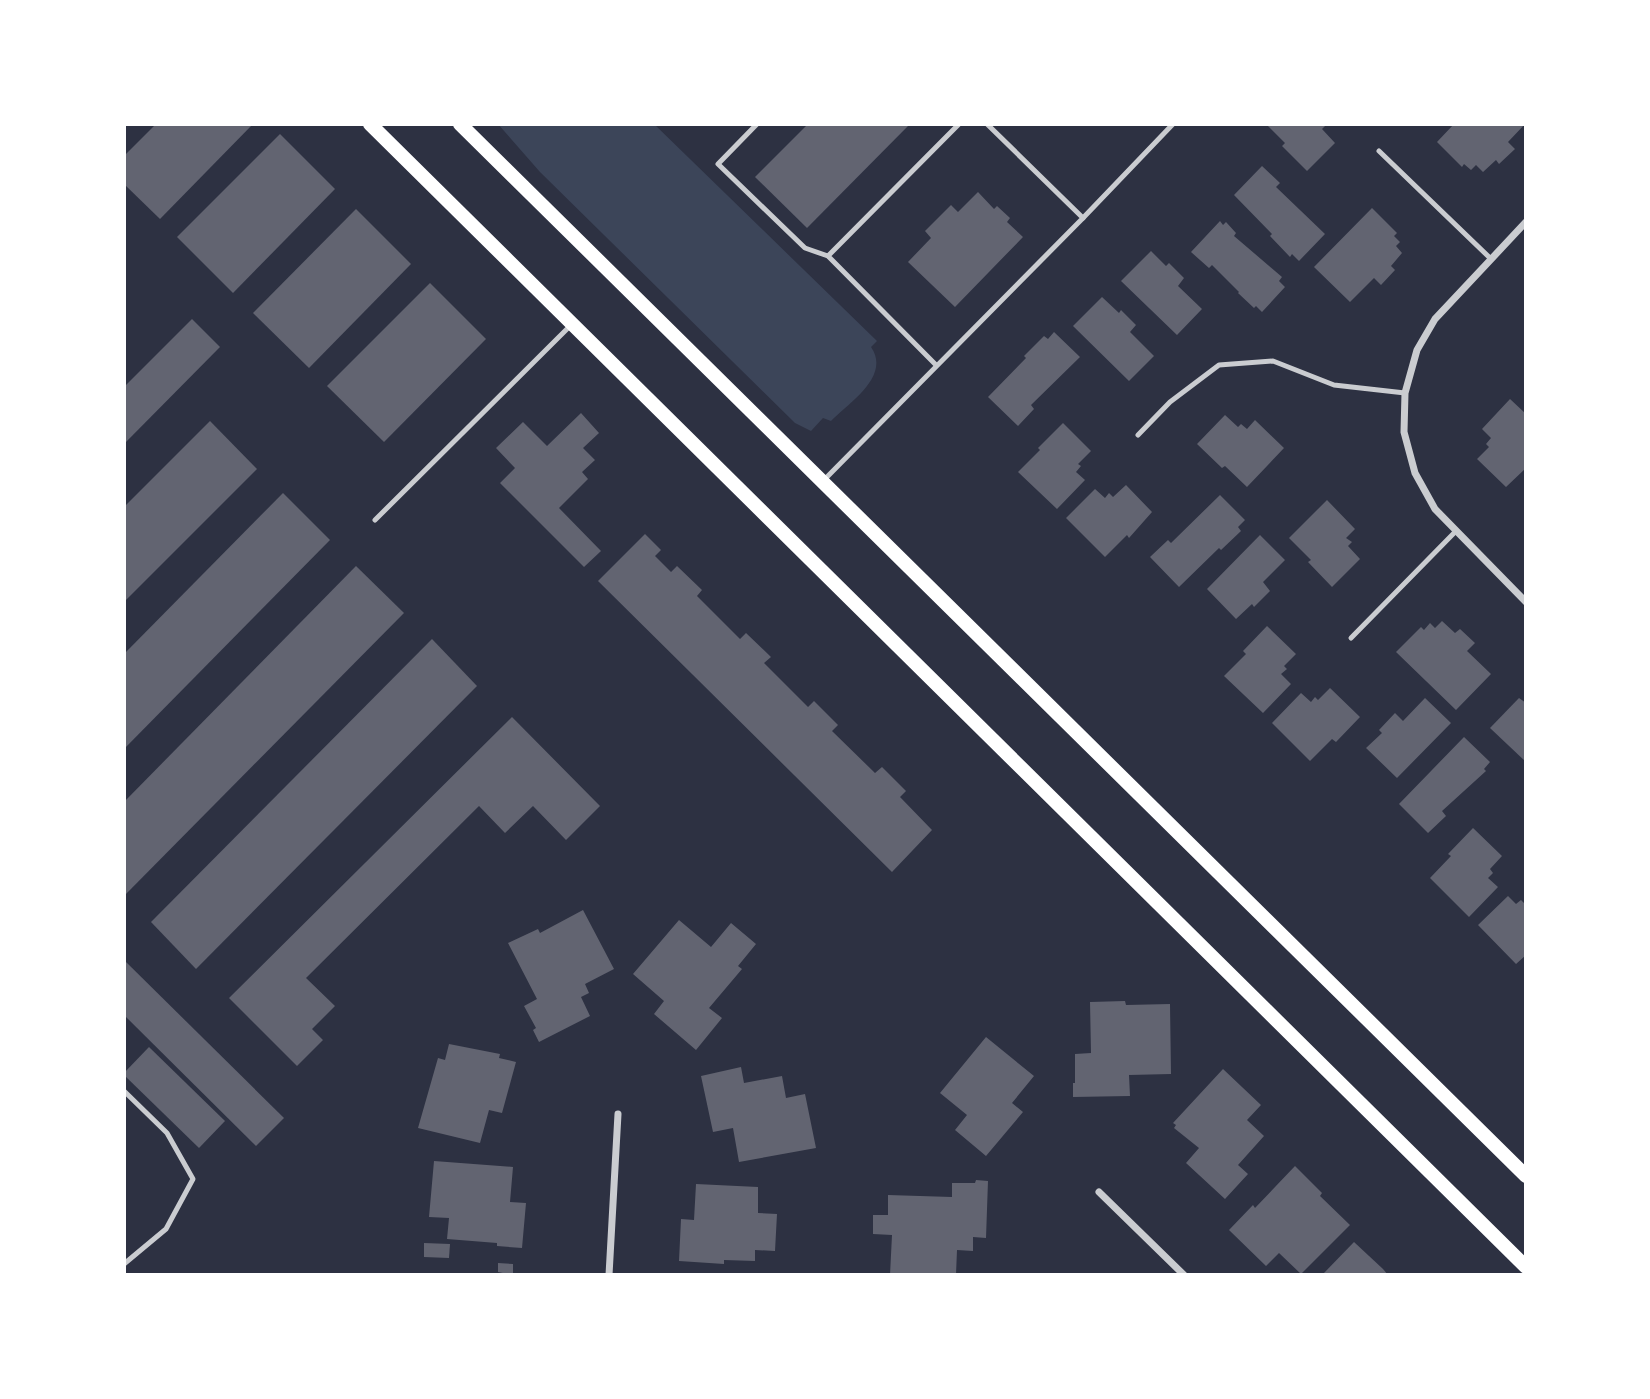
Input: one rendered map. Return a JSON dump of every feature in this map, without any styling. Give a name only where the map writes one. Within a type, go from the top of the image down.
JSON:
[{"type":"main road","points":[[370,124],[1526,1267]]},
{"type":"main road","points":[[460,124],[1526,1176]]},
{"type":"street","points":[[1526,222],[1435,319],[1417,350],[1405,393],[1404,432],[1415,472],[1435,509],[1526,602]]},
{"type":"street","points":[[609,1275],[618,1114]]},
{"type":"street","points":[[1099,1192],[1184,1275]]},
{"type":"lane","points":[[757,124],[718,164],[805,248],[828,257],[936,365]]},
{"type":"lane","points":[[828,257],[959,124]]},
{"type":"lane","points":[[986,124],[1083,218]]},
{"type":"lane","points":[[822,482],[1173,124]]},
{"type":"lane","points":[[1379,151],[1490,258]]},
{"type":"lane","points":[[374,520],[572,324]]},
{"type":"lane","points":[[1138,435],[1170,402],[1219,365],[1273,361],[1334,385],[1405,393]]},
{"type":"lane","points":[[1351,638],[1455,532]]},
{"type":"lane","points":[[124,1091],[167,1133],[193,1179],[166,1229],[124,1264]]},
{"type":"shaded area","points":[[498,124],[654,124],[877,341],[871,347],[876,358],[876,368],[866,388],[831,421],[823,418],[811,431],[795,423],[540,172]]},
{"type":"building","points":[[156,124],[253,124],[160,219],[124,184],[124,156]]},
{"type":"building","points":[[808,124],[910,124],[807,228],[755,177]]},
{"type":"building","points":[[1266,124],[1327,124],[1322,129],[1335,143],[1307,171],[1282,146],[1285,143]]},
{"type":"building","points":[[1454,124],[1525,124],[1508,142],[1515,149],[1499,164],[1496,160],[1483,172],[1476,165],[1471,170],[1464,164],[1462,167],[1437,142]]},
{"type":"building","points":[[280,134],[335,189],[233,293],[177,237]]},
{"type":"building","points":[[1262,166],[1280,183],[1276,187],[1325,234],[1299,261],[1292,254],[1290,257],[1234,195]]},
{"type":"building","points":[[978,192],[994,209],[997,206],[1010,218],[1007,222],[1023,237],[955,307],[908,262],[931,238],[925,231],[951,205],[958,212]]},
{"type":"building","points":[[1372,208],[1397,233],[1394,236],[1400,242],[1396,246],[1402,253],[1391,266],[1395,270],[1381,285],[1374,278],[1350,302],[1314,267]]},
{"type":"building","points":[[356,209],[411,264],[309,368],[253,313]]},
{"type":"building","points":[[1220,221],[1223,225],[1226,222],[1236,233],[1234,236],[1282,277],[1279,281],[1285,287],[1262,312],[1238,293],[1212,265],[1209,268],[1191,252]]},
{"type":"building","points":[[1151,251],[1166,266],[1169,263],[1184,278],[1178,286],[1202,309],[1177,335],[1121,281]]},
{"type":"building","points":[[430,283],[486,339],[384,442],[327,386]]},
{"type":"building","points":[[1102,297],[1136,325],[1130,332],[1154,356],[1129,381],[1073,326]]},
{"type":"building","points":[[192,319],[220,347],[124,444],[124,387]]},
{"type":"building","points":[[1054,332],[1080,357],[1031,405],[1034,409],[1018,426],[988,397],[1044,336],[1048,339]]},
{"type":"building","points":[[1510,399],[1526,414],[1526,468],[1506,487],[1477,459],[1489,447],[1486,444],[1491,438],[1482,429]]},
{"type":"building","points":[[581,413],[599,433],[583,448],[595,460],[582,472],[588,479],[559,508],[601,551],[584,567],[500,483],[515,468],[496,448],[523,422],[547,446]]},
{"type":"building","points":[[1225,415],[1238,427],[1241,424],[1247,429],[1255,420],[1284,448],[1247,487],[1197,444]]},
{"type":"building","points":[[210,421],[257,469],[124,602],[124,507]]},
{"type":"building","points":[[1063,423],[1091,451],[1078,464],[1081,466],[1076,472],[1085,480],[1057,509],[1018,472]]},
{"type":"building","points":[[1126,485],[1152,512],[1129,538],[1127,535],[1105,557],[1066,518],[1095,489],[1105,498],[1109,493],[1113,497]]},
{"type":"building","points":[[283,493],[330,540],[124,749],[124,654]]},
{"type":"building","points":[[1220,495],[1245,520],[1238,527],[1241,531],[1221,550],[1219,548],[1179,587],[1150,557],[1168,540],[1171,543]]},
{"type":"building","points":[[1327,500],[1355,529],[1346,538],[1352,542],[1348,546],[1360,559],[1332,587],[1289,538]]},
{"type":"building","points":[[645,534],[661,550],[655,556],[671,572],[677,566],[702,590],[697,596],[740,639],[746,633],[771,657],[764,663],[808,707],[814,701],[838,725],[832,731],[875,773],[882,767],[906,791],[900,797],[932,830],[892,872],[598,581]]},
{"type":"building","points":[[1260,535],[1285,560],[1263,582],[1270,591],[1254,607],[1252,604],[1236,619],[1207,589]]},
{"type":"building","points":[[356,566],[404,613],[124,896],[124,802]]},
{"type":"building","points":[[1442,621],[1455,633],[1460,629],[1475,643],[1467,651],[1491,674],[1456,710],[1396,652],[1421,627],[1424,630],[1430,623],[1435,628]]},
{"type":"building","points":[[1267,626],[1296,654],[1284,666],[1287,669],[1281,674],[1291,684],[1263,713],[1224,676],[1246,654],[1243,651]]},
{"type":"building","points":[[432,639],[477,686],[196,969],[151,922]]},
{"type":"building","points":[[1330,688],[1360,717],[1336,742],[1332,739],[1310,761],[1272,723],[1301,693],[1311,702],[1315,697],[1318,700]]},
{"type":"building","points":[[1425,698],[1451,723],[1397,778],[1366,748],[1382,733],[1379,730],[1395,713],[1403,721]]},
{"type":"building","points":[[1519,698],[1526,703],[1526,762],[1490,728]]},
{"type":"building","points":[[512,717],[600,806],[566,840],[533,806],[505,833],[479,806],[306,978],[335,1006],[312,1029],[323,1040],[297,1066],[229,998]]},
{"type":"building","points":[[1464,737],[1490,762],[1484,769],[1486,771],[1442,811],[1446,816],[1428,833],[1399,804]]},
{"type":"building","points":[[1473,828],[1502,856],[1490,869],[1493,873],[1488,878],[1498,887],[1469,917],[1430,878]]},
{"type":"building","points":[[1508,896],[1516,904],[1521,900],[1526,905],[1526,955],[1516,964],[1478,925]]},
{"type":"building","points":[[583,910],[614,969],[585,984],[589,993],[581,997],[590,1016],[539,1042],[533,1030],[536,1028],[524,1006],[537,999],[508,943],[538,929],[540,933]]},
{"type":"building","points":[[679,920],[711,947],[731,923],[756,944],[738,966],[742,969],[709,1008],[722,1018],[696,1050],[654,1014],[664,1001],[633,974]]},
{"type":"building","points":[[124,960],[284,1118],[256,1146],[124,1015]]},
{"type":"building","points":[[1125,1001],[1126,1005],[1170,1004],[1171,1074],[1129,1075],[1130,1096],[1073,1097],[1075,1054],[1091,1053],[1090,1002]]},
{"type":"building","points":[[986,1037],[1034,1076],[1012,1103],[1023,1112],[986,1156],[955,1130],[967,1115],[940,1093]]},
{"type":"building","points":[[449,1044],[500,1054],[499,1058],[516,1062],[502,1113],[489,1110],[480,1143],[418,1128],[438,1058],[445,1060]]},
{"type":"building","points":[[149,1047],[225,1121],[199,1148],[124,1075]]},
{"type":"building","points":[[741,1067],[744,1083],[782,1076],[786,1098],[805,1094],[816,1148],[739,1162],[733,1128],[713,1132],[701,1076]]},
{"type":"building","points":[[1223,1069],[1261,1105],[1247,1120],[1264,1136],[1238,1165],[1248,1174],[1225,1199],[1186,1163],[1199,1148],[1174,1128],[1176,1125],[1173,1123]]},
{"type":"building","points":[[434,1161],[513,1167],[510,1202],[526,1203],[522,1248],[447,1239],[449,1218],[429,1217]]},
{"type":"building","points":[[1295,1166],[1322,1193],[1320,1196],[1350,1225],[1301,1274],[1279,1253],[1266,1266],[1229,1230],[1253,1205],[1255,1208]]},
{"type":"building","points":[[976,1180],[988,1181],[986,1238],[973,1237],[973,1251],[957,1250],[956,1275],[890,1275],[892,1235],[873,1234],[873,1215],[888,1215],[888,1195],[952,1197],[952,1183],[975,1183]]},
{"type":"building","points":[[696,1184],[758,1187],[758,1213],[777,1214],[775,1251],[755,1250],[755,1261],[724,1260],[724,1264],[679,1261],[681,1219],[694,1220]]},
{"type":"building","points":[[1354,1242],[1383,1269],[1388,1275],[1324,1273]]},
{"type":"building","points":[[424,1243],[450,1244],[449,1258],[424,1257]]},
{"type":"building","points":[[498,1263],[513,1264],[513,1275],[498,1272]]}]
